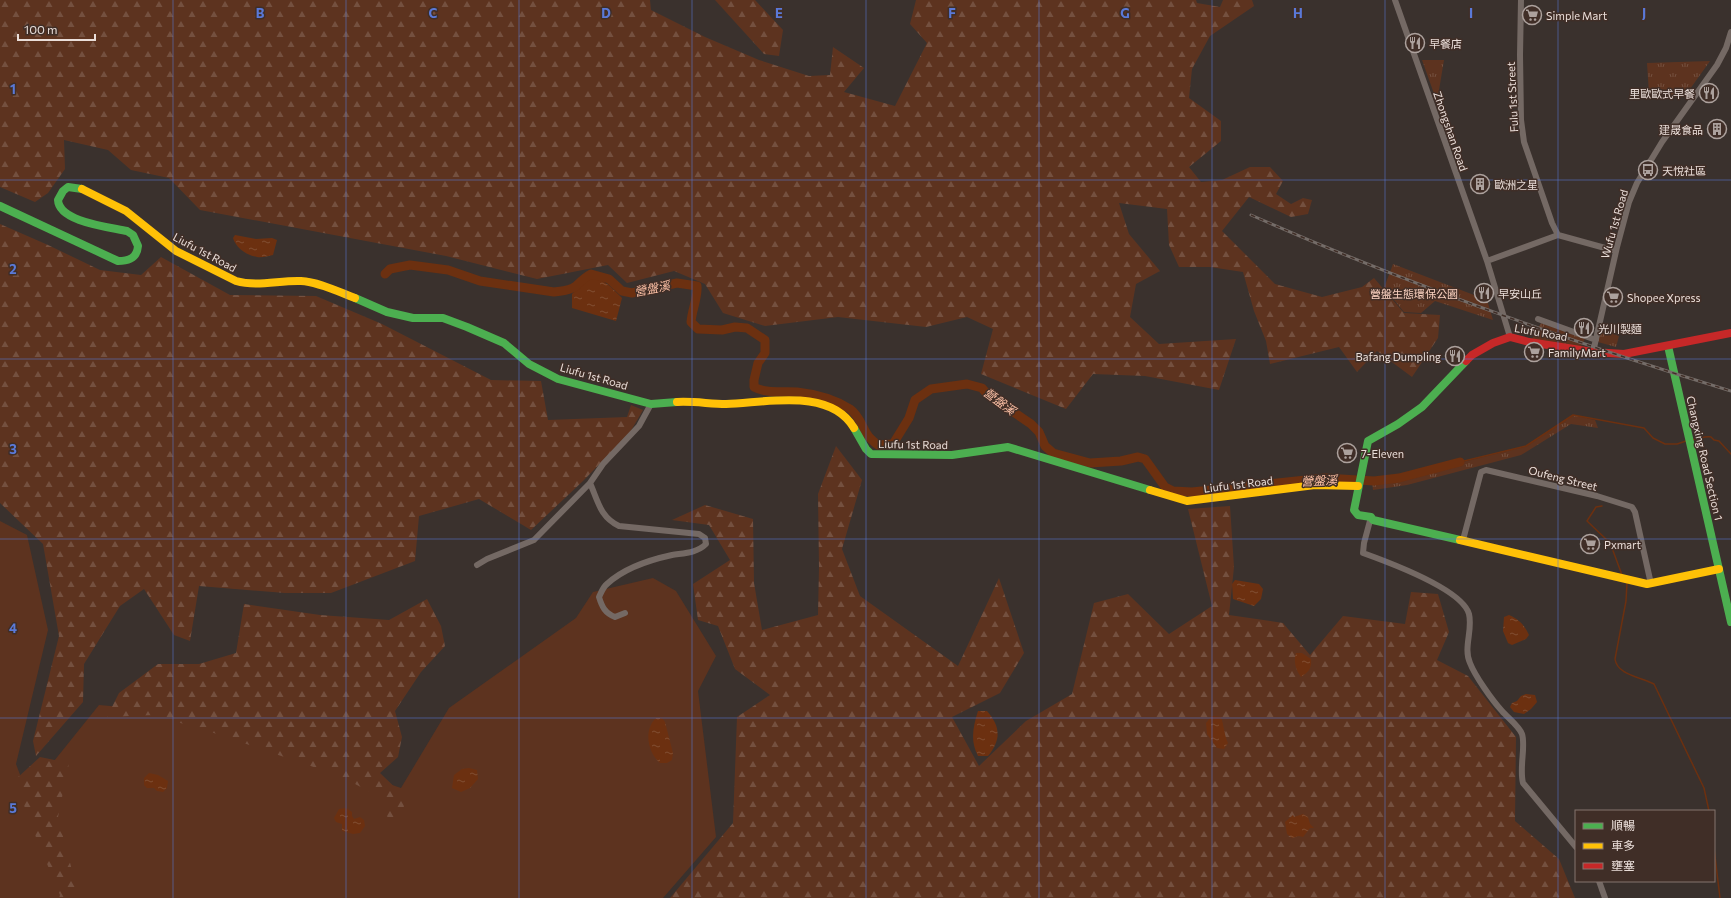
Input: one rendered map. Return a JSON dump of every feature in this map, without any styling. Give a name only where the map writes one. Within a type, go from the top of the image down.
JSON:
[{"type":"street","name":"Zhongshan Road","points":[[1395,0],[1487,261],[1510,337]]},
{"type":"street","name":"Fulu 1st Street","points":[[1522,0],[1520,62],[1521,120],[1524,142],[1552,224],[1558,235]]},
{"type":"street","name":"Wufu 1st Road","points":[[1593,352],[1616,251],[1629,202],[1637,182],[1658,148],[1717,65],[1726,48],[1731,32]]},
{"type":"street","name":"Liufu 1st Road","points":[[0,206],[118,261],[125,262],[131,260],[135,255],[138,246],[137,239],[134,234],[73,218],[64,214],[60,210],[58,203],[61,193],[68,187],[79,188],[126,212],[176,251],[236,281],[246,284],[302,281],[313,283],[362,300],[387,312],[413,318],[443,318],[504,343],[529,364],[558,379],[651,404],[683,402],[726,404],[781,399],[805,401],[826,406],[844,414],[850,421],[866,449],[871,454],[952,456],[1008,447],[1015,448],[1186,501],[1315,485],[1358,486]]},
{"type":"street","points":[[1487,261],[1558,235],[1616,251]]},
{"type":"street","points":[[1538,319],[1596,340]]},
{"type":"street","name":"Liufu Road","points":[[1358,486],[1366,445],[1368,442],[1398,424],[1422,407],[1472,355],[1493,343],[1510,337],[1529,342],[1593,352],[1624,354],[1731,333]]},
{"type":"street","name":"Changxing Road Section 1","points":[[1668,346],[1731,622]]},
{"type":"street","points":[[477,565],[487,559],[534,540],[590,483],[603,464],[640,426],[651,404]]},
{"type":"street","name":"Oufeng Street","points":[[1463,540],[1481,472],[1486,470],[1597,496],[1632,507],[1636,512],[1650,584]]},
{"type":"street","points":[[590,483],[602,512],[609,521],[619,526],[699,534],[705,538],[706,544],[700,550],[669,556],[639,565],[620,574],[606,585],[599,597],[603,608],[615,617],[625,613]]},
{"type":"street","points":[[1358,486],[1354,510],[1358,515],[1371,517],[1373,520],[1650,584],[1720,569]]},
{"type":"street","points":[[1371,517],[1363,553],[1426,578],[1464,603],[1469,615],[1468,655],[1470,663],[1499,707],[1522,734],[1521,775],[1523,783],[1575,846]]},
{"type":"street","points":[[1599,882],[1605,898]]},
{"type":"green space","points":[[0,0],[650,0],[651,10],[705,37],[759,60],[809,76],[830,75],[833,47],[864,68],[844,92],[895,106],[927,43],[910,24],[916,0],[1196,0],[1197,3],[1220,7],[1223,0],[1252,0],[1254,6],[1210,36],[1192,69],[1189,98],[1221,121],[1221,141],[1189,167],[1201,182],[1222,180],[1250,167],[1270,167],[1283,181],[1276,194],[1291,204],[1303,198],[1312,200],[1308,214],[1291,217],[1249,197],[1222,231],[1275,284],[1322,297],[1362,287],[1374,278],[1404,313],[1440,315],[1438,338],[1412,377],[1377,351],[1357,372],[1339,347],[1270,364],[1266,341],[1254,311],[1243,272],[1210,267],[1179,267],[1169,245],[1167,209],[1119,203],[1129,234],[1160,271],[1136,284],[1130,317],[1159,344],[1236,339],[1219,390],[1145,376],[1093,374],[1066,409],[981,374],[993,329],[967,317],[926,327],[838,317],[765,326],[723,313],[705,284],[674,271],[627,283],[608,265],[537,279],[446,256],[200,210],[169,178],[131,170],[108,150],[64,140],[65,169],[48,193],[35,202],[0,187]]},
{"type":"green space","points":[[715,0],[755,0],[783,30],[779,56],[764,54]]},
{"type":"green space","points":[[1422,60],[1444,60],[1437,102]]},
{"type":"green space","points":[[1710,61],[1685,96],[1649,93],[1647,63]]},
{"type":"green space","points":[[0,224],[100,270],[141,275],[161,257],[230,295],[316,296],[382,324],[491,380],[541,381],[548,420],[627,417],[631,405],[643,410],[629,434],[583,481],[531,530],[479,499],[419,516],[415,561],[331,593],[285,593],[199,586],[190,641],[174,635],[144,589],[120,606],[84,664],[83,702],[36,756],[33,741],[59,636],[43,544],[0,503]]},
{"type":"green space","name":"營盤生態環保公園","points":[[1393,264],[1487,300],[1493,320],[1435,301],[1421,313],[1404,312],[1384,288]]},
{"type":"green space","points":[[1541,323],[1585,339],[1580,348],[1532,339]]},
{"type":"green space","points":[[1601,329],[1619,336],[1616,347],[1598,342]]},
{"type":"green space","points":[[1573,415],[1595,420],[1598,428],[1571,424],[1521,455],[1407,485],[1373,490],[1372,482],[1399,478],[1527,446]]},
{"type":"green space","points":[[836,446],[862,480],[842,549],[860,596],[958,666],[999,578],[1024,653],[1000,693],[952,717],[979,766],[1026,721],[1072,694],[1094,603],[1128,594],[1169,634],[1212,606],[1188,509],[1230,506],[1234,567],[1229,615],[1283,623],[1310,655],[1343,616],[1405,624],[1411,592],[1438,594],[1449,632],[1437,660],[1468,676],[1516,737],[1515,821],[1559,859],[1575,898],[670,898],[733,823],[737,717],[770,695],[735,669],[718,626],[698,620],[693,584],[730,560],[709,525],[672,520],[705,505],[753,519],[754,583],[762,630],[818,615],[818,494]]},
{"type":"green space","points":[[0,521],[27,535],[48,630],[16,764],[64,891],[63,898],[0,898]]},
{"type":"green space","points":[[653,578],[676,591],[716,656],[698,691],[716,837],[663,898],[70,898],[42,776],[99,705],[179,712],[401,788],[449,708],[576,618],[593,592]]},
{"type":"green space","points":[[427,599],[441,626],[445,646],[421,672],[395,711],[402,737],[398,757],[380,773],[405,797],[403,813],[393,821],[380,811],[389,802],[340,776],[217,734],[154,715],[107,717],[119,693],[158,664],[199,664],[236,653],[244,604],[320,615],[389,620]]},
{"type":"green space","points":[[40,757],[69,763],[58,817],[78,898],[59,898],[60,895],[28,818],[16,779]]},
{"type":"water","points":[[235,235],[256,239],[272,238],[277,240],[273,255],[259,257],[245,253],[234,242],[233,238]]},
{"type":"water","points":[[589,278],[604,282],[622,298],[616,321],[572,308],[572,294]]},
{"type":"water","points":[[1235,580],[1259,584],[1263,589],[1261,599],[1254,606],[1233,599],[1232,584]]},
{"type":"water","points":[[1509,615],[1521,623],[1529,635],[1526,639],[1512,645],[1508,643],[1503,631],[1504,617]]},
{"type":"water","points":[[1296,653],[1302,653],[1311,659],[1309,670],[1301,677],[1296,666]]},
{"type":"water","points":[[1526,694],[1535,695],[1537,702],[1524,714],[1514,712],[1510,707],[1512,703]]},
{"type":"water","points":[[978,711],[987,711],[992,717],[997,728],[997,739],[988,756],[978,756],[975,750],[973,734]]},
{"type":"water","points":[[1212,716],[1221,717],[1228,743],[1224,749],[1217,748],[1207,734],[1206,723]]},
{"type":"water","points":[[656,718],[662,718],[665,722],[673,753],[672,760],[667,763],[660,763],[650,748],[648,735],[649,729]]},
{"type":"water","points":[[469,768],[477,770],[478,779],[470,788],[461,792],[452,788],[454,775],[462,769]]},
{"type":"water","points":[[149,773],[158,775],[168,781],[167,788],[163,792],[157,791],[154,788],[147,788],[144,785],[144,778]]},
{"type":"water","points":[[346,808],[352,812],[354,819],[360,817],[364,820],[365,826],[360,833],[353,834],[342,831],[342,824],[336,822],[334,818],[339,809]]},
{"type":"water","points":[[1303,814],[1308,817],[1310,824],[1314,828],[1310,828],[1303,837],[1299,836],[1292,838],[1287,834],[1285,822],[1293,815],[1294,817]]},
{"type":"waterway","name":"營盤溪","points":[[385,274],[390,269],[410,265],[448,270],[480,281],[554,292],[574,288],[591,274],[609,279],[622,291],[632,293],[677,283],[697,286],[697,295],[691,322],[698,329],[722,330],[735,327],[747,328],[765,340],[765,353],[758,363],[754,387],[764,391],[811,394],[838,402],[853,412],[859,419],[869,437],[878,445],[893,444],[909,418],[915,400],[931,389],[967,384],[982,388],[987,394],[1031,424],[1039,432],[1045,446],[1053,453],[1090,463],[1121,461],[1138,457],[1145,459],[1165,487],[1173,491],[1192,492],[1325,478],[1374,481],[1399,478],[1460,462]]},
{"type":"waterway","name":"營盤溪","points":[[1460,462],[1526,446],[1573,415],[1644,428],[1653,438],[1665,444],[1677,444],[1686,441]]},
{"type":"waterway","name":"營盤溪","points":[[1691,440],[1711,437],[1714,440],[1719,441],[1731,454]]},
{"type":"waterway","points":[[1602,506],[1596,507],[1587,521],[1608,541],[1622,575]]},
{"type":"waterway","points":[[1627,583],[1626,601],[1615,659],[1620,669],[1630,675],[1654,684],[1704,788],[1709,810]]},
{"type":"waterway","points":[[1715,856],[1720,898]]},
{"type":"railway","points":[[1251,215],[1369,265],[1428,288],[1549,332],[1731,391]]},
{"type":"traffic: fast","points":[[0,206],[118,261],[132,258],[136,253],[138,246],[133,235],[127,231],[86,222],[67,214],[61,207],[58,200],[63,191],[68,187],[82,189]]},
{"type":"traffic: fast","points":[[355,298],[387,312],[413,318],[443,318],[467,327],[504,343],[529,364],[558,379],[651,404],[677,402]]},
{"type":"traffic: fast","points":[[1668,346],[1731,622]]},
{"type":"traffic: fast","points":[[1460,540],[1373,520],[1371,517],[1358,515],[1354,510],[1368,441],[1398,424],[1422,407],[1466,361]]},
{"type":"traffic: fast","points":[[854,428],[866,449],[871,454],[952,455],[1008,447],[1150,490]]},
{"type":"traffic: slow","points":[[82,189],[126,211],[176,251],[236,281],[244,283],[301,281],[315,283],[355,298]]},
{"type":"traffic: slow","points":[[677,402],[726,404],[777,400],[813,402],[829,407],[843,415],[854,428]]},
{"type":"traffic: slow","points":[[1150,490],[1187,501],[1315,485],[1358,486]]},
{"type":"traffic: slow","points":[[1460,540],[1647,584],[1719,569]]},
{"type":"traffic: jam","points":[[1466,361],[1472,355],[1493,343],[1510,337],[1529,342],[1593,352],[1624,354],[1731,333]]},
{"type":"place","name":"Simple Mart","points":[[1532,15]]},
{"type":"place","name":"早餐店","points":[[1415,43]]},
{"type":"place","name":"里歐歐式早餐","points":[[1709,93]]},
{"type":"place","name":"建晟食品","points":[[1717,129]]},
{"type":"place","name":"天悅社區","points":[[1648,170]]},
{"type":"place","name":"歐洲之星","points":[[1480,184]]},
{"type":"place","name":"早安山丘","points":[[1484,293]]},
{"type":"place","name":"Shopee Xpress","points":[[1613,297]]},
{"type":"place","name":"光川製麵","points":[[1584,328]]},
{"type":"place","name":"FamilyMart","points":[[1534,352]]},
{"type":"place","name":"Bafang Dumpling","points":[[1455,356]]},
{"type":"place","name":"7-Eleven","points":[[1347,453]]},
{"type":"place","name":"Pxmart","points":[[1590,544]]}]
